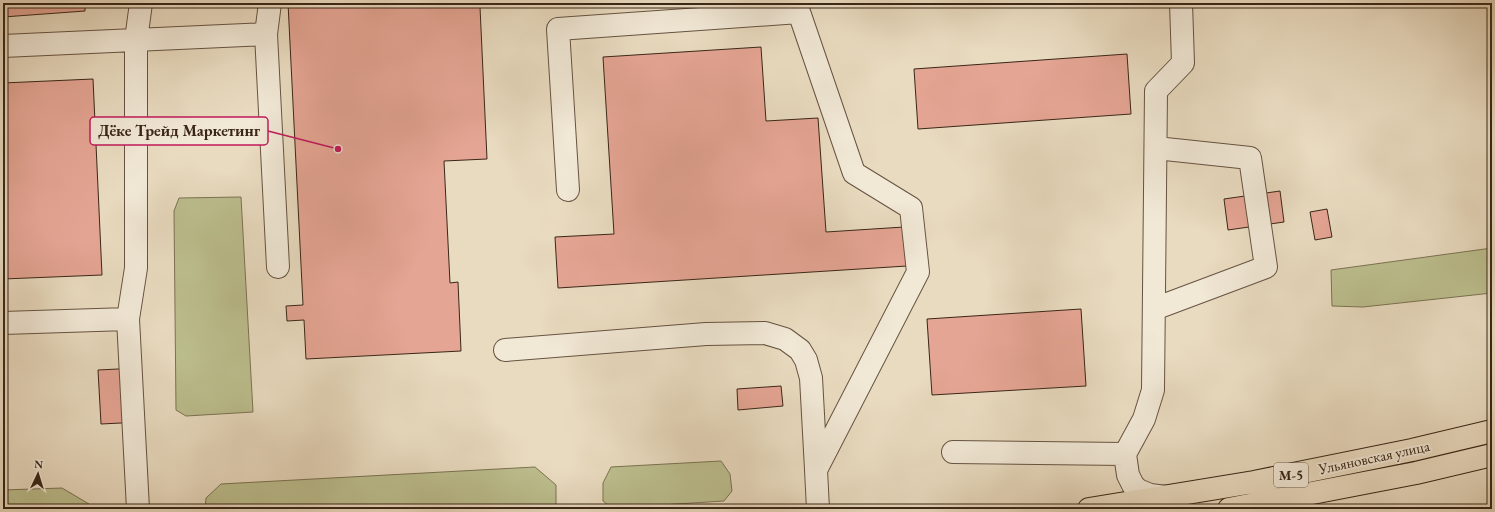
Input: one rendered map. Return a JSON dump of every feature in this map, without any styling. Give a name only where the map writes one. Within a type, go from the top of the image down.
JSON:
[{"type":"highway","name":"Ульяновская улица","points":[[1097,508],[1254,482],[1412,450],[1492,431]]},
{"type":"highway","name":"Ульяновская улица","points":[[1229,509],[1270,505],[1492,455]]},
{"type":"lane","points":[[138,509],[128,319],[136,268],[136,40],[141,3]]},
{"type":"lane","points":[[270,3],[266,34],[278,267]]},
{"type":"lane","points":[[1097,508],[1116,500],[1124,492],[1126,464],[1144,419],[1153,390],[1156,91],[1183,63],[1181,3]]},
{"type":"lane","points":[[568,190],[558,29],[799,12],[854,173],[910,208],[918,272],[816,470]]},
{"type":"lane","points":[[3,46],[266,34]]},
{"type":"lane","points":[[1154,308],[1266,267],[1250,158],[1156,148]]},
{"type":"lane","points":[[3,323],[128,319]]},
{"type":"lane","points":[[505,350],[706,334],[765,333],[785,338],[800,350],[806,360],[811,378],[818,509]]},
{"type":"lane","points":[[953,452],[1126,464]]},
{"type":"lane","points":[[1126,464],[1133,486],[1150,495],[1166,497]]},
{"type":"green space","points":[[241,197],[253,412],[186,416],[176,410],[174,211],[179,198]]},
{"type":"green space","points":[[1492,248],[1492,293],[1363,307],[1332,306],[1331,270]]},
{"type":"green space","points":[[721,461],[730,474],[732,491],[724,501],[612,508],[603,501],[603,483],[611,467]]},
{"type":"green space","points":[[535,467],[556,485],[556,509],[205,509],[206,498],[221,484]]},
{"type":"green space","points":[[62,488],[89,504],[90,509],[3,509],[3,490]]},
{"type":"building","points":[[3,3],[85,3],[85,11],[3,17]]},
{"type":"building","points":[[288,3],[556,3],[480,7],[487,159],[444,161],[450,283],[458,282],[461,351],[306,359],[304,320],[287,321],[286,306],[303,305]]},
{"type":"building","points":[[761,47],[766,121],[818,118],[826,232],[904,227],[907,266],[558,288],[555,237],[614,234],[603,57]]},
{"type":"building","points":[[1127,54],[1131,114],[918,129],[914,69]]},
{"type":"building","points":[[93,79],[102,275],[3,279],[3,83]]},
{"type":"building","points":[[1280,191],[1284,222],[1228,230],[1224,199]]},
{"type":"building","points":[[1327,209],[1332,237],[1315,240],[1310,212]]},
{"type":"building","points":[[1081,309],[1086,386],[932,395],[927,319]]},
{"type":"building","points":[[138,368],[141,422],[101,424],[98,370]]},
{"type":"building","points":[[781,386],[783,406],[738,410],[737,389]]},
{"type":"place","name":"Дёке Трейд Маркетинг","points":[[338,149]]}]
